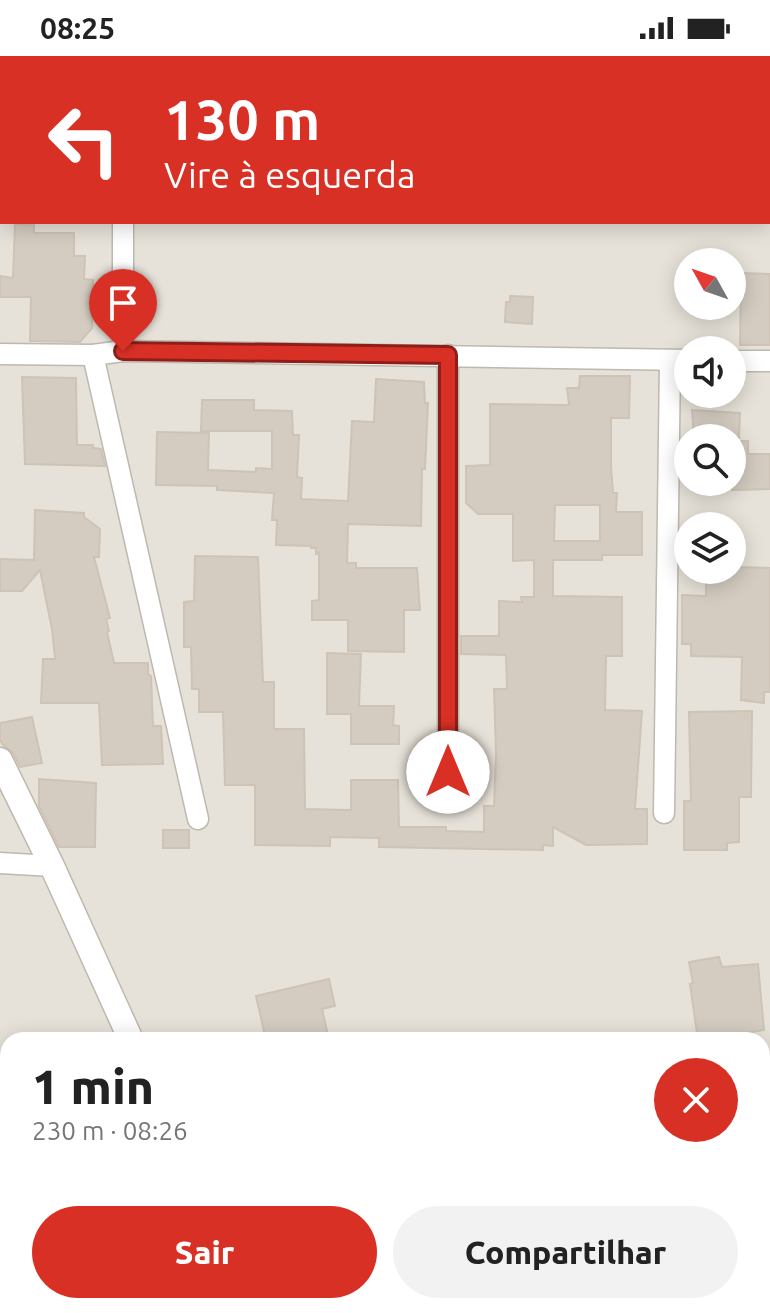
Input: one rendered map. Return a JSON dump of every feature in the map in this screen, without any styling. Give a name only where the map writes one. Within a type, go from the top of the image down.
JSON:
[{"type":"street","points":[[123,224],[123,351]]},
{"type":"street","points":[[0,354],[93,355],[123,351],[674,360]]},
{"type":"street","points":[[93,355],[198,819]]},
{"type":"street","points":[[448,355],[448,772]]},
{"type":"street","points":[[746,361],[770,361]]},
{"type":"street","points":[[664,813],[677,408]]},
{"type":"street","points":[[0,760],[127,1032]]},
{"type":"street","points":[[0,863],[52,866]]},
{"type":"shaded area","points":[[0,224],[770,224],[770,1032],[0,1032]]},
{"type":"building","points":[[15,224],[34,225],[34,233],[74,233],[74,256],[85,256],[84,279],[93,280],[92,328],[80,342],[30,341],[31,297],[0,297],[0,276],[13,278]]},
{"type":"building","points":[[746,273],[770,274],[770,345],[746,345],[746,336],[740,336],[740,320],[746,320]]},
{"type":"building","points":[[510,296],[533,297],[532,324],[505,322],[506,302],[510,302]]},
{"type":"building","points":[[580,376],[630,376],[629,418],[611,418],[611,466],[613,493],[617,493],[616,512],[642,512],[642,555],[602,555],[602,560],[553,560],[553,596],[622,597],[622,656],[606,656],[605,710],[642,711],[635,809],[647,809],[647,844],[586,845],[553,827],[553,846],[543,845],[543,850],[379,847],[379,838],[330,837],[330,846],[255,845],[255,785],[225,785],[223,712],[199,712],[199,689],[192,689],[191,647],[184,647],[184,602],[194,601],[195,556],[258,557],[263,682],[274,682],[274,729],[304,729],[305,809],[351,810],[351,780],[398,780],[399,827],[446,827],[446,831],[484,832],[484,806],[494,806],[494,689],[507,689],[506,655],[461,654],[461,636],[499,636],[499,601],[522,602],[521,597],[534,597],[534,560],[513,561],[513,514],[478,514],[466,503],[466,466],[490,465],[490,404],[569,405],[567,388],[579,388]],"holes":[[[555,505],[600,505],[600,541],[554,541]]]},
{"type":"building","points":[[22,377],[76,378],[77,445],[93,445],[93,448],[101,449],[105,466],[25,464]]},
{"type":"building","points":[[376,379],[424,382],[425,403],[428,403],[421,526],[348,524],[347,563],[356,563],[356,568],[417,568],[420,610],[404,610],[404,652],[348,651],[348,620],[312,620],[312,601],[319,600],[319,553],[316,554],[316,548],[311,546],[276,545],[277,520],[272,520],[274,493],[217,490],[217,486],[156,485],[157,432],[209,433],[208,470],[256,472],[256,468],[272,469],[272,431],[201,431],[202,400],[254,400],[254,410],[292,411],[293,435],[299,435],[297,477],[302,478],[301,499],[348,501],[352,421],[374,422]]},
{"type":"building","points":[[692,410],[740,413],[740,424],[693,424]]},
{"type":"building","points":[[746,441],[748,454],[770,454],[770,489],[746,490]]},
{"type":"building","points":[[35,510],[84,513],[84,517],[100,529],[99,557],[94,557],[110,618],[106,619],[107,632],[114,663],[148,663],[153,726],[161,726],[163,764],[102,765],[99,703],[41,703],[43,659],[55,659],[40,570],[22,591],[0,591],[0,559],[34,560]]},
{"type":"building","points":[[746,567],[770,568],[770,692],[764,692],[764,703],[741,700],[742,657],[691,656],[691,644],[682,644],[682,595],[706,596],[706,584],[746,584]]},
{"type":"building","points":[[327,653],[361,654],[359,706],[394,706],[393,725],[399,726],[399,744],[351,744],[351,714],[327,714]]},
{"type":"building","points":[[752,711],[751,797],[739,797],[739,842],[727,843],[727,850],[684,850],[684,801],[691,801],[689,712]]},
{"type":"building","points":[[32,717],[42,763],[20,767],[13,753],[0,740],[0,723]]},
{"type":"building","points":[[39,779],[96,783],[95,847],[59,847],[39,806]]},
{"type":"building","points":[[163,830],[189,830],[189,848],[163,848]]},
{"type":"building","points":[[719,957],[722,967],[758,964],[764,1030],[697,1032],[689,962]]},
{"type":"building","points":[[329,979],[335,1006],[322,1009],[327,1032],[264,1032],[256,996]]},
{"type":"route","points":[[123,351],[448,355],[448,772]]}]
